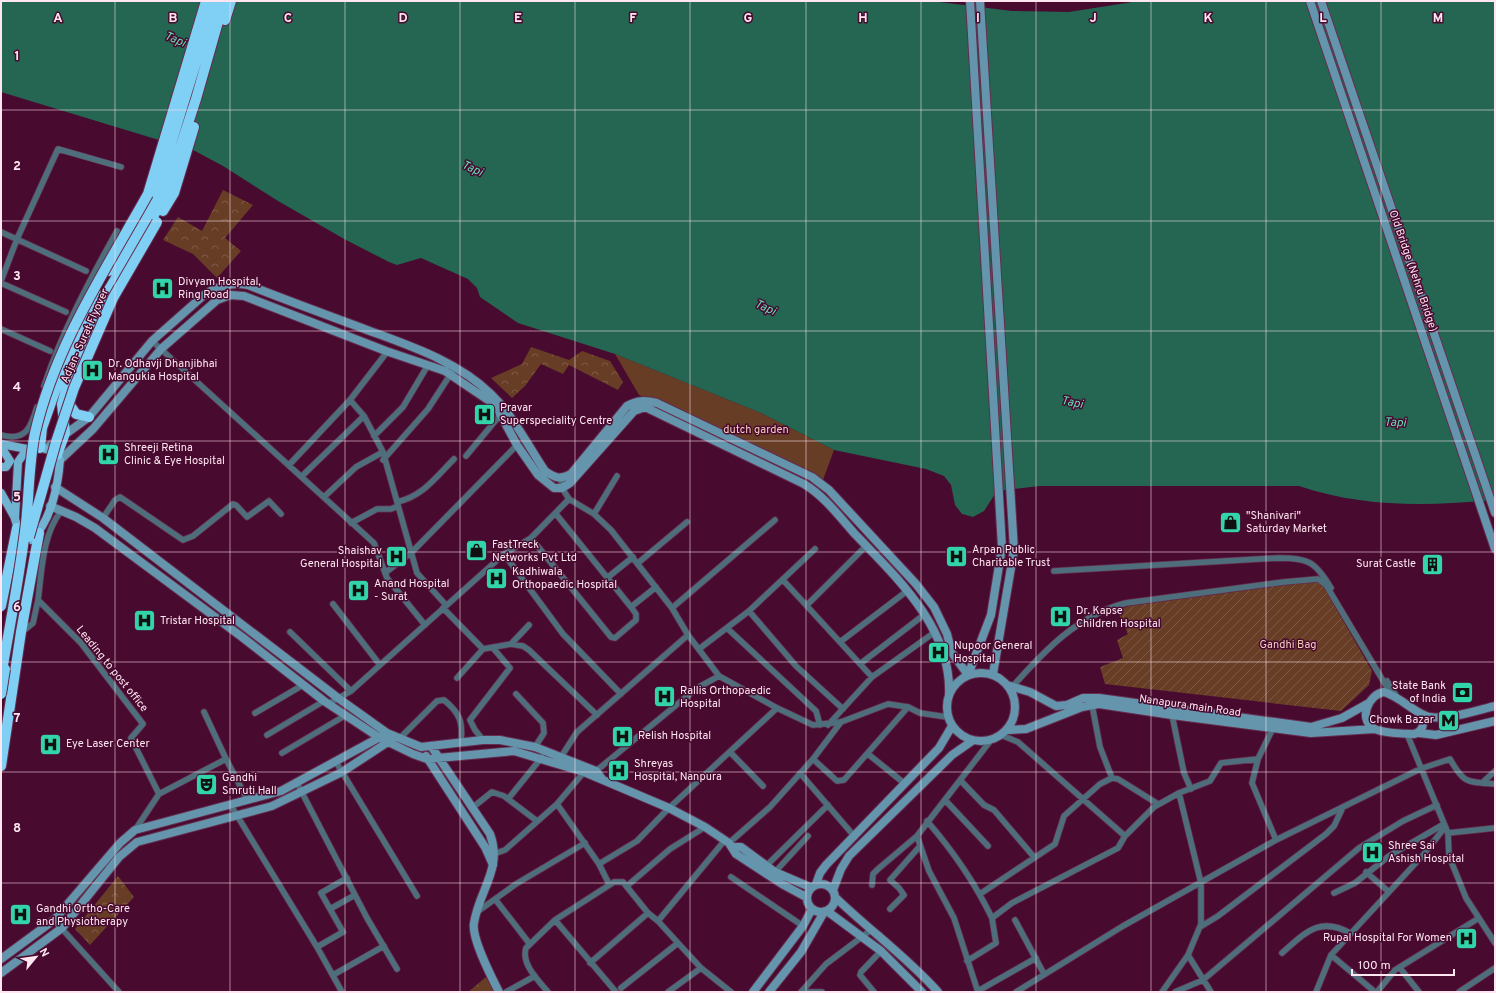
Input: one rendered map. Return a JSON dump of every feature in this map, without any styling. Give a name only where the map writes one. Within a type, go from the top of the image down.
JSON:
[{"type":"highway","name":"Adjan- Surat Flyover","points":[[1,676],[24,540],[35,434],[60,358],[89,295],[148,194],[206,1]]},
{"type":"highway","points":[[42,448],[42,428],[59,380],[95,296],[155,195],[161,192],[215,1]]},
{"type":"highway","points":[[59,458],[65,433],[62,404],[65,390],[108,291],[161,192],[196,99],[224,1]]},
{"type":"highway","name":"Adjan- Surat Flyover","points":[[1,694],[27,541],[56,442],[74,388],[113,298],[174,193],[231,1]]},
{"type":"highway","points":[[65,390],[65,399],[72,410],[76,414],[89,417]]},
{"type":"highway","points":[[1,606],[16,524]]},
{"type":"highway","points":[[1,766],[21,632],[39,533]]},
{"type":"main road","points":[[968,675],[991,615],[1002,547],[970,1]]},
{"type":"main road","points":[[980,1],[1014,550],[993,674]]},
{"type":"main road","name":"Old Bridge (Nehru Bridge)","points":[[1310,1],[1495,549]]},
{"type":"main road","name":"Old Bridge (Nehru Bridge)","points":[[1321,1],[1495,513]]},
{"type":"main road","points":[[1,445],[27,449],[42,448],[89,417],[152,341],[213,289],[238,283],[248,285],[412,347],[455,367],[473,378],[492,394],[507,412],[545,471],[554,478],[561,478],[571,474],[627,406],[635,401],[646,400],[657,403],[777,460],[824,485],[916,584],[939,616],[947,634],[952,653],[968,675]]},
{"type":"main road","points":[[1,493],[20,534],[31,540],[39,533],[50,506],[55,487],[59,458],[93,429],[160,349],[216,300],[230,295],[237,295],[251,298],[387,352],[428,365],[450,374],[488,400],[501,414],[517,445],[538,475],[550,485],[562,488],[570,484],[634,411],[645,407],[810,488],[866,546],[907,591],[925,614],[935,632],[949,672],[949,695]]},
{"type":"main road","points":[[1,445],[10,461],[6,466],[1,467]]},
{"type":"main road","points":[[42,448],[59,458]]},
{"type":"main road","points":[[16,524],[18,462],[27,449]]},
{"type":"main road","points":[[55,487],[102,518],[413,754],[427,759],[509,751],[561,756],[596,771],[602,779]]},
{"type":"main road","points":[[50,506],[95,528],[242,637],[326,702],[380,738]]},
{"type":"main road","points":[[984,672],[993,674],[1010,685],[1015,707],[1012,722],[1004,732],[991,740],[972,740],[964,737],[952,726],[947,717],[946,704],[952,687],[968,675],[984,672]]},
{"type":"main road","name":"Nanapura main Road","points":[[1010,685],[1030,692],[1056,706],[1067,705],[1083,698],[1099,698],[1311,727],[1342,718],[1367,704],[1379,693],[1394,696]]},
{"type":"main road","points":[[1394,696],[1423,715],[1436,718],[1495,706]]},
{"type":"main road","name":"Nanapura main Road","points":[[1004,732],[1026,729],[1092,705],[1099,704],[1311,733],[1374,729],[1406,734],[1419,733],[1436,735],[1495,721]]},
{"type":"main road","points":[[1367,704],[1366,719],[1374,729]]},
{"type":"main road","points":[[1419,733],[1424,726],[1423,715]]},
{"type":"main road","points":[[806,897],[823,869],[939,748],[952,726]]},
{"type":"main road","points":[[360,749],[366,740],[365,728]]},
{"type":"main road","points":[[1,959],[54,920],[120,843],[135,830],[280,791],[380,738],[392,738],[421,747],[483,740],[500,740],[535,747],[544,755],[669,808],[705,827],[729,843],[741,847],[775,872],[813,886],[828,885],[834,894],[871,930],[919,970],[938,992]]},
{"type":"main road","points":[[1,973],[62,928],[120,857],[137,842],[236,814],[272,806],[302,793],[342,772],[392,738]]},
{"type":"main road","points":[[769,992],[801,952],[825,911],[833,906],[834,894],[841,869],[849,856],[946,763],[952,755],[972,740]]},
{"type":"main road","points":[[431,746],[490,834],[494,845],[492,855],[494,866],[473,924],[484,964],[499,992]]},
{"type":"main road","points":[[421,747],[427,759],[485,847],[492,855]]},
{"type":"main road","points":[[729,843],[736,854],[782,884],[806,897],[807,902],[812,909],[825,911],[881,951],[922,992]]},
{"type":"main road","points":[[753,992],[803,926],[812,909]]},
{"type":"street","points":[[66,312],[1,280],[17,239],[58,149],[121,167]]},
{"type":"street","points":[[1,435],[14,436],[24,434],[29,430],[55,353],[97,266],[117,231]]},
{"type":"street","points":[[1,232],[86,271]]},
{"type":"street","points":[[1,329],[50,351]]},
{"type":"street","points":[[152,341],[374,543],[385,573],[424,625]]},
{"type":"street","points":[[289,465],[350,400],[387,352]]},
{"type":"street","points":[[374,436],[403,407],[428,365]]},
{"type":"street","points":[[383,460],[428,408],[455,367]]},
{"type":"street","points":[[350,400],[364,416],[383,452],[383,460],[412,552],[417,573],[444,607],[483,649]]},
{"type":"street","points":[[466,456],[501,414]]},
{"type":"street","points":[[302,476],[364,416]]},
{"type":"street","points":[[385,573],[412,552],[517,445]]},
{"type":"street","points":[[324,497],[356,467],[383,452]]},
{"type":"street","points":[[351,523],[378,509],[391,509],[397,504],[410,499],[418,494],[454,460]]},
{"type":"street","points":[[594,514],[616,476]]},
{"type":"street","points":[[561,478],[562,488],[569,499],[594,514],[612,530],[672,608],[688,635],[719,676],[777,708],[813,725],[828,725],[841,722],[888,704],[908,707],[920,713],[947,717]]},
{"type":"street","points":[[102,518],[115,500],[120,497],[183,540],[193,536],[233,504],[236,505],[244,515],[249,516],[268,501],[281,514]]},
{"type":"street","points":[[267,734],[351,690],[504,554],[531,538],[569,499]]},
{"type":"street","points":[[21,632],[33,623],[47,538],[50,528],[61,511]]},
{"type":"street","points":[[531,538],[613,638],[636,620],[636,614],[631,607],[556,514]]},
{"type":"street","points":[[672,608],[775,520]]},
{"type":"street","points":[[638,563],[687,522]]},
{"type":"street","points":[[807,606],[866,546]]},
{"type":"street","points":[[699,648],[749,611],[815,549]]},
{"type":"street","points":[[504,554],[563,634],[622,694]]},
{"type":"street","points":[[607,578],[633,557]]},
{"type":"street","points":[[1054,571],[1270,558],[1300,558],[1315,566],[1327,581],[1394,696]]},
{"type":"street","points":[[783,580],[872,677]]},
{"type":"street","points":[[1010,685],[1071,629],[1110,607],[1126,603],[1269,584],[1318,580],[1326,585],[1394,696]]},
{"type":"street","points":[[631,607],[656,587]]},
{"type":"street","points":[[840,642],[907,591]]},
{"type":"street","name":"Leading to post office","points":[[38,600],[81,644],[143,724],[131,738],[159,794]]},
{"type":"street","points":[[333,604],[380,665]]},
{"type":"street","points":[[749,611],[796,666],[843,709]]},
{"type":"street","points":[[860,664],[925,614]]},
{"type":"street","points":[[511,644],[529,625]]},
{"type":"street","points":[[728,628],[816,711],[820,725]]},
{"type":"street","points":[[290,632],[351,690]]},
{"type":"street","points":[[828,725],[872,677],[935,632]]},
{"type":"street","points":[[561,756],[577,732],[688,635]]},
{"type":"street","points":[[457,678],[483,649],[511,644],[523,646],[529,650],[596,715]]},
{"type":"street","points":[[483,740],[471,723],[472,715],[510,668],[493,648]]},
{"type":"street","points":[[492,855],[505,850],[557,804],[584,772],[596,771],[697,688],[719,676]]},
{"type":"street","points":[[255,713],[303,685]]},
{"type":"street","points":[[516,694],[544,722],[544,733],[535,747]]},
{"type":"street","points":[[392,738],[437,701],[444,700],[450,705],[462,724],[461,742]]},
{"type":"street","points":[[1092,705],[1100,747],[1112,778]]},
{"type":"street","points":[[813,759],[837,781],[841,781],[868,754],[908,707]]},
{"type":"street","points":[[599,864],[637,841],[669,808],[777,708]]},
{"type":"street","points":[[204,712],[226,759],[248,799]]},
{"type":"street","points":[[282,753],[346,715]]},
{"type":"street","points":[[1172,715],[1184,773],[1191,789]]},
{"type":"street","points":[[658,921],[729,843],[770,807],[813,759],[841,722]]},
{"type":"street","points":[[462,724],[471,723]]},
{"type":"street","points":[[1273,728],[1258,759],[1252,782],[1276,840]]},
{"type":"street","points":[[1004,732],[1018,742],[1125,836]]},
{"type":"street","points":[[1406,734],[1448,833],[1449,856],[1466,898],[1495,943]]},
{"type":"street","points":[[872,885],[873,874],[917,836],[961,781],[991,740]]},
{"type":"street","points":[[730,752],[763,786]]},
{"type":"street","points":[[868,754],[904,783]]},
{"type":"street","points":[[508,799],[544,755]]},
{"type":"street","points":[[135,830],[159,794],[226,759]]},
{"type":"street","points":[[992,918],[1012,903],[1118,848],[1125,836],[1154,807],[1179,793],[1210,781],[1221,763],[1258,759]]},
{"type":"street","points":[[1016,992],[1123,926],[1276,840],[1420,769],[1450,759],[1462,778],[1482,783],[1495,784]]},
{"type":"street","points":[[336,762],[417,896]]},
{"type":"street","points":[[1482,783],[1495,771]]},
{"type":"street","points":[[800,772],[855,837]]},
{"type":"street","points":[[980,894],[1055,844],[1061,828],[1061,819],[1082,798],[1100,784],[1112,778],[1118,779],[1158,804]]},
{"type":"street","points":[[961,781],[984,804],[994,810],[1034,857]]},
{"type":"street","points":[[297,782],[355,895],[397,969]]},
{"type":"street","points":[[472,808],[492,792],[508,799],[537,821]]},
{"type":"street","points":[[1162,992],[1164,987],[1188,955],[1200,927],[1201,882],[1179,793]]},
{"type":"street","points":[[945,800],[988,846]]},
{"type":"street","points":[[230,804],[317,947],[342,992]]},
{"type":"street","points":[[557,804],[599,864],[609,884]]},
{"type":"street","points":[[766,866],[828,805]]},
{"type":"street","points":[[1175,992],[1203,980],[1360,848],[1403,821],[1437,805]]},
{"type":"street","points":[[1200,927],[1218,916],[1326,834],[1334,826],[1343,807]]},
{"type":"street","points":[[928,821],[946,843],[980,894],[992,918],[996,943],[967,961]]},
{"type":"street","points":[[1334,893],[1355,883],[1366,872],[1389,856],[1444,826]]},
{"type":"street","points":[[1316,992],[1331,955],[1424,854],[1444,826]]},
{"type":"street","points":[[627,886],[670,849],[705,827]]},
{"type":"street","points":[[1448,833],[1495,828]]},
{"type":"street","points":[[775,872],[808,836]]},
{"type":"street","points":[[917,836],[929,871],[954,918],[978,992],[1036,958]]},
{"type":"street","points":[[477,912],[524,878],[585,843]]},
{"type":"street","points":[[890,909],[904,895],[890,880],[920,846]]},
{"type":"street","points":[[1366,872],[1389,892]]},
{"type":"street","points":[[731,877],[803,926]]},
{"type":"street","points":[[317,947],[343,932],[322,893],[347,878]]},
{"type":"street","points":[[548,992],[535,976],[524,958],[524,954],[529,943],[555,920],[609,884],[619,881],[627,886],[648,912],[701,968],[731,992]]},
{"type":"street","points":[[330,909],[355,895]]},
{"type":"street","points":[[495,899],[529,943]]},
{"type":"street","points":[[590,963],[648,912]]},
{"type":"street","points":[[1331,955],[1376,992],[1395,970],[1480,918]]},
{"type":"street","points":[[54,920],[119,992]]},
{"type":"street","points":[[555,920],[616,992]]},
{"type":"street","points":[[1015,920],[1044,974]]},
{"type":"street","points":[[1282,953],[1304,934],[1320,926],[1332,926],[1350,933]]},
{"type":"street","points":[[822,992],[801,992],[826,964],[871,930]]},
{"type":"street","points":[[621,988],[678,944]]},
{"type":"street","points":[[333,975],[384,946]]},
{"type":"street","points":[[874,992],[860,975],[861,972],[881,951]]},
{"type":"street","points":[[1188,955],[1211,992]]},
{"type":"street","points":[[668,992],[701,968]]},
{"type":"street","points":[[1400,968],[1418,992]]},
{"type":"street","points":[[1459,992],[1495,968]]},
{"type":"street","points":[[506,992],[535,976]]},
{"type":"green space","points":[[223,190],[253,205],[225,238],[241,251],[217,278],[193,254],[163,240],[178,217],[202,231]]},
{"type":"green space","points":[[531,347],[569,360],[582,351],[610,361],[623,382],[618,390],[569,365],[563,374],[541,364],[525,386],[512,398],[491,378],[522,364]]},
{"type":"green space","name":"dutch garden","points":[[615,354],[761,413],[834,450],[823,480],[639,395]]},
{"type":"green space","name":"Gandhi Bag","points":[[1314,581],[1322,584],[1372,671],[1369,685],[1341,711],[1105,684],[1100,667],[1123,658],[1117,640],[1128,634],[1117,610],[1129,606]]},
{"type":"green space","points":[[118,876],[134,897],[90,945],[75,929]]},
{"type":"green space","points":[[486,977],[494,992],[468,992]]},
{"type":"water","name":"Tapi","points":[[1,1],[931,1],[1012,11],[1069,12],[1139,1],[1495,1],[1495,500],[1396,504],[1348,498],[1299,486],[1040,486],[997,491],[984,511],[973,517],[962,514],[955,505],[951,485],[944,476],[926,469],[834,450],[761,413],[615,354],[518,323],[480,297],[477,288],[468,279],[421,258],[397,265],[389,262],[346,240],[278,201],[223,166],[195,151],[1,92]]},
{"type":"place","name":"Divyam Hospital, Ring Road","points":[[162,288]]},
{"type":"place","name":"Dr. Odhavji Dhanjibhai Mangukia Hospital","points":[[93,370]]},
{"type":"place","name":"Pravar Superspeciality Centre","points":[[485,414]]},
{"type":"place","name":"Shreeji Retina Clinic & Eye Hospital","points":[[108,454]]},
{"type":"place","name":"\"Shanivari\" Saturday Market","points":[[1230,522]]},
{"type":"place","name":"FastTreck Networks Pvt Ltd","points":[[477,551]]},
{"type":"place","name":"Arpan Public Charitable Trust","points":[[956,556]]},
{"type":"place","name":"Shaishav General Hospital","points":[[397,557]]},
{"type":"place","name":"Surat Castle","points":[[1432,564]]},
{"type":"place","name":"Kadhiwala Orthopaedic Hospital","points":[[496,578]]},
{"type":"place","name":"Anand Hospital - Surat","points":[[358,590]]},
{"type":"place","name":"Dr. Kapse Children Hospital","points":[[1060,617]]},
{"type":"place","name":"Tristar Hospital","points":[[145,621]]},
{"type":"place","name":"Nupoor General Hospital","points":[[938,652]]},
{"type":"place","name":"State Bank of India","points":[[1462,692]]},
{"type":"place","name":"Rallis Orthopaedic Hospital","points":[[664,697]]},
{"type":"place","name":"Chowk Bazar","points":[[1449,720]]},
{"type":"place","name":"Relish Hospital","points":[[623,736]]},
{"type":"place","name":"Eye Laser Center","points":[[51,744]]},
{"type":"place","name":"Shreyas Hospital, Nanpura","points":[[618,770]]},
{"type":"place","name":"Gandhi Smruti Hall","points":[[207,784]]},
{"type":"place","name":"Shree Sai Ashish Hospital","points":[[1372,852]]},
{"type":"place","name":"Gandhi Ortho-Care and Physiotherapy","points":[[20,915]]},
{"type":"place","name":"Rupal Hospital For Women","points":[[1467,938]]}]
